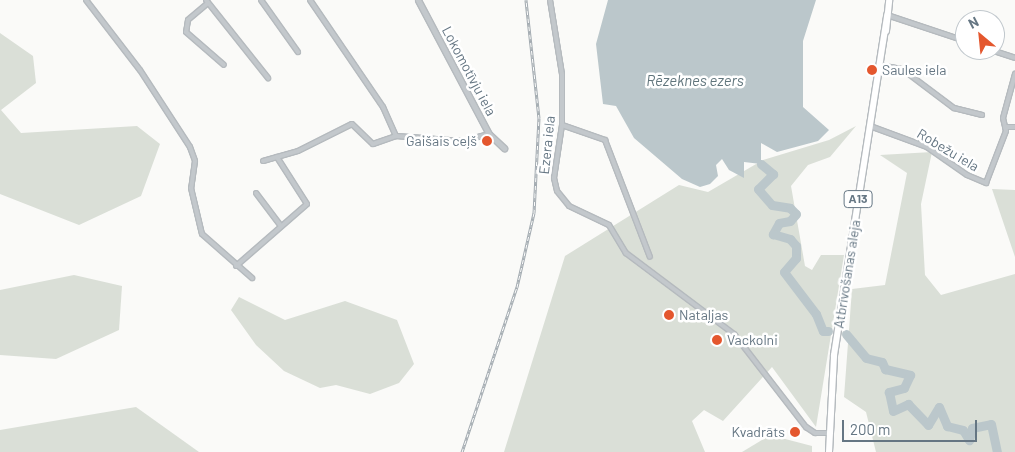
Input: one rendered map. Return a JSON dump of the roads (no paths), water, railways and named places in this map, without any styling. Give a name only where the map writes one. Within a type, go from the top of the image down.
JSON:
[{"type":"main road","name":"Atbrīvošanas aleja","points":[[828,433],[834,355],[889,0]]},
{"type":"main road","name":"A13","points":[[828,433],[829,452]]},
{"type":"street","points":[[86,0],[182,132],[195,160],[190,182],[199,228],[236,266],[252,278]]},
{"type":"street","points":[[261,0],[298,52]]},
{"type":"street","points":[[310,0],[384,110],[396,136]]},
{"type":"street","name":"Lokomotīvju iela","points":[[418,0],[489,134],[504,148]]},
{"type":"street","name":"Ezera iela","points":[[550,0],[561,66],[562,125],[554,178],[562,199],[609,224],[626,253],[734,334],[806,427],[815,433],[828,433]]},
{"type":"street","points":[[224,65],[186,32],[188,20],[207,1],[268,78]]},
{"type":"street","points":[[887,16],[955,38]]},
{"type":"street","points":[[879,65],[902,69],[954,108],[982,115]]},
{"type":"street","points":[[1015,74],[1003,118],[1006,127],[1015,127]]},
{"type":"street","points":[[263,161],[298,151],[350,124],[369,143],[396,136],[463,141],[489,134]]},
{"type":"street","points":[[562,125],[605,140],[650,257]]},
{"type":"street","name":"Robežu iela","points":[[870,126],[927,147],[966,175],[986,182],[1006,127]]},
{"type":"street","points":[[236,266],[307,202],[277,157]]},
{"type":"street","points":[[256,192],[281,226]]},
{"type":"water","name":"Rēzeknes ezers","points":[[608,0],[816,0],[803,41],[803,107],[829,130],[818,141],[777,152],[761,143],[761,164],[744,162],[744,178],[729,170],[722,159],[716,165],[718,176],[710,184],[700,187],[682,179],[634,138],[616,106],[603,104],[596,44]]},
{"type":"waterway","points":[[761,164],[773,174],[758,189],[772,205],[790,208],[796,214],[790,221],[779,223],[773,234],[790,239],[796,246],[796,258],[784,272],[816,314],[823,331],[828,331]]},
{"type":"waterway","points":[[846,334],[866,358],[882,362],[885,369],[910,375],[904,388],[889,392],[893,411],[908,404],[928,425],[939,407],[947,426],[963,430],[969,440],[972,428],[991,424],[997,452]]},
{"type":"railway","points":[[462,452],[517,287],[534,213],[539,118],[526,0]]},
{"type":"place","name":"Saules iela","points":[[872,70]]},
{"type":"place","name":"Gaišais ceļš","points":[[487,141]]},
{"type":"place","name":"Nataļjas","points":[[669,315]]},
{"type":"place","name":"Vackolni","points":[[717,340]]},
{"type":"place","name":"Kvadrāts","points":[[795,432]]}]
